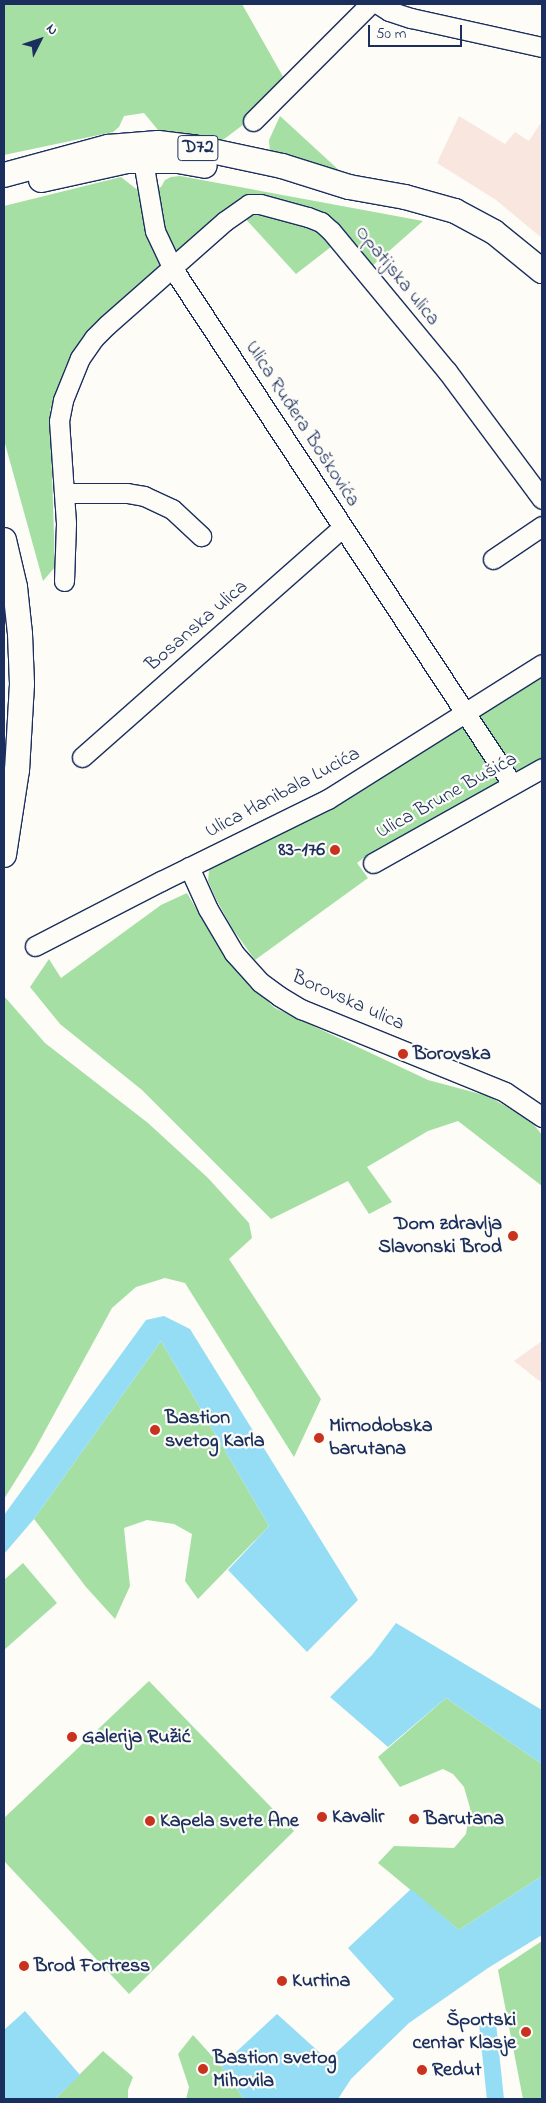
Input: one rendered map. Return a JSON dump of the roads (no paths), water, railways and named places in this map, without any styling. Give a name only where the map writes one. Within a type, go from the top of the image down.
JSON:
[{"type":"main road","name":"D72","points":[[4,175],[108,147],[308,185],[349,187],[405,196],[455,211],[494,232],[542,271]]},
{"type":"main road","name":"D72","points":[[4,191],[109,163],[142,152]]},
{"type":"main road","points":[[4,540],[15,588],[20,634],[22,684],[17,770],[4,855]]},
{"type":"street","points":[[252,121],[370,4]]},
{"type":"street","points":[[378,4],[389,11],[411,18],[542,47]]},
{"type":"street","name":"Ulica Ruđera Boškovića","points":[[142,152],[155,231],[173,269],[512,784]]},
{"type":"street","name":"Opatijska ulica","points":[[173,269],[225,221],[250,204],[281,209],[322,222],[447,371],[542,499]]},
{"type":"street","points":[[64,581],[66,523],[59,421],[63,400],[80,358],[94,338],[173,269]]},
{"type":"street","points":[[64,493],[127,493],[144,496],[172,509],[201,536]]},
{"type":"street","points":[[493,559],[542,526]]},
{"type":"street","name":"Bosanska ulica","points":[[82,757],[342,528]]},
{"type":"street","name":"Ulica Hanibala Lucića","points":[[35,946],[328,798],[465,714],[542,664]]},
{"type":"street","name":"Ulica Brune Bušića","points":[[373,863],[542,768]]},
{"type":"street","name":"Borovska ulica","points":[[189,867],[208,909],[234,953],[260,982],[279,996],[300,1009],[505,1092],[542,1117]]},
{"type":"water","points":[[164,1316],[190,1329],[358,1600],[307,1652],[228,1570],[269,1526],[161,1341],[34,1519],[4,1554],[4,1515],[146,1320]]},
{"type":"water","points":[[396,1623],[542,1710],[542,1764],[446,1698],[388,1747],[330,1697],[372,1655]]},
{"type":"water","points":[[542,1876],[542,1935],[488,1968],[409,2023],[351,2079],[338,2099],[244,2099],[221,2066],[277,2014],[328,2060],[394,1999],[348,1948],[411,1889],[459,1930]]},
{"type":"water","points":[[25,2011],[80,2075],[55,2099],[4,2099],[4,2030]]},
{"type":"water","points":[[496,2023],[504,2099],[487,2099],[479,2025]]},
{"type":"place","name":"83-176","points":[[335,850]]},
{"type":"place","name":"Borovska","points":[[403,1054]]},
{"type":"place","name":"Dom zdravlja Slavonski Brod","points":[[513,1236]]},
{"type":"place","name":"Bastion svetog Karla","points":[[155,1430]]},
{"type":"place","name":"Mirnodobska barutana","points":[[319,1438]]},
{"type":"place","name":"Galerija Ružić","points":[[72,1737]]},
{"type":"place","name":"Kavalir","points":[[322,1817]]},
{"type":"place","name":"Barutana","points":[[414,1819]]},
{"type":"place","name":"Kapela svete Ane","points":[[150,1821]]},
{"type":"place","name":"Brod Fortress","points":[[24,1966]]},
{"type":"place","name":"Kurtina","points":[[282,1981]]},
{"type":"place","name":"Športski centar Klasje","points":[[526,2032]]},
{"type":"place","name":"Bastion svetog Mihovila","points":[[203,2069]]},
{"type":"place","name":"Redut","points":[[422,2070]]}]
